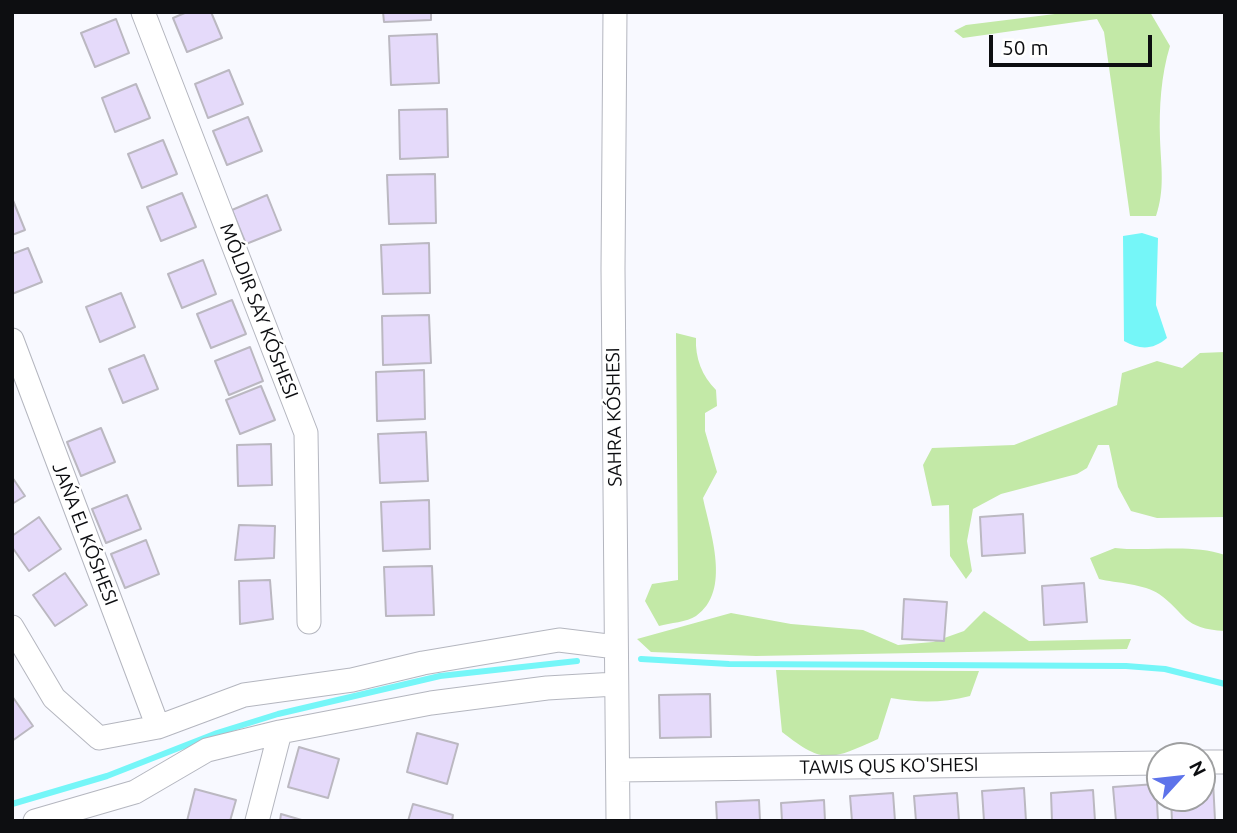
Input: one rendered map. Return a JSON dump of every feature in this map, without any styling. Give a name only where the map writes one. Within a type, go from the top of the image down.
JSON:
[{"type":"street","name":"MÓLDIR SAY KÓSHESI","points":[[143,12],[306,433],[309,622]]},
{"type":"street","name":"SAHRA KÓSHESI","points":[[615,12],[613,282],[618,821]]},
{"type":"street","name":"JAŃA EL KÓSHESI","points":[[12,340],[158,727]]},
{"type":"street","points":[[12,626],[54,698],[99,738],[158,727],[244,695],[352,680],[422,663],[559,640],[616,647]]},
{"type":"street","points":[[35,821],[135,792],[207,750],[280,732],[430,703],[547,688],[617,684]]},
{"type":"street","points":[[257,821],[280,732]]},
{"type":"street","name":"TAWIS QUS KO'SHESI","points":[[618,770],[1146,763]]},
{"type":"green space","points":[[1071,12],[1150,12],[1170,46],[1161,92],[1162,169],[1156,216],[1130,216],[1104,32],[1097,19],[963,38],[954,31],[966,25]]},
{"type":"green space","points":[[676,333],[696,338],[700,366],[716,390],[717,406],[705,413],[705,431],[717,472],[703,498],[716,560],[716,577],[707,605],[696,616],[659,626],[645,601],[652,584],[678,580]]},
{"type":"green space","points":[[1225,352],[1225,517],[1157,518],[1131,511],[1118,487],[1109,445],[1098,445],[1087,468],[1077,474],[1001,494],[973,509],[967,541],[972,571],[966,579],[950,556],[949,505],[932,506],[923,465],[932,448],[1014,445],[1117,405],[1122,373],[1157,361],[1182,368],[1200,353]]},
{"type":"green space","points":[[1115,548],[1198,549],[1225,555],[1225,631],[1211,630],[1192,623],[1153,591],[1099,579],[1090,558]]},
{"type":"green space","points":[[984,611],[1029,641],[1131,639],[1127,649],[756,656],[651,652],[637,639],[731,613],[791,624],[863,630],[898,645],[933,642],[964,631]]},
{"type":"green space","points":[[776,670],[979,671],[970,696],[930,702],[891,698],[878,739],[838,755],[828,756],[808,750],[782,732]]},
{"type":"water","points":[[1142,233],[1158,238],[1156,305],[1167,338],[1157,345],[1146,347],[1124,341],[1123,236]]},
{"type":"building","points":[[187,12],[211,12],[222,38],[187,52],[173,18]]},
{"type":"building","points":[[383,12],[431,12],[431,20],[384,22]]},
{"type":"building","points":[[116,19],[129,53],[95,67],[81,33]]},
{"type":"building","points":[[437,34],[439,83],[391,85],[389,36]]},
{"type":"building","points":[[229,70],[243,104],[208,118],[195,84]]},
{"type":"building","points":[[136,84],[150,118],[115,132],[102,98]]},
{"type":"building","points":[[447,109],[448,157],[400,159],[399,110]]},
{"type":"building","points":[[248,117],[262,151],[227,165],[213,131]]},
{"type":"building","points":[[163,140],[177,174],[142,188],[128,154]]},
{"type":"building","points":[[435,174],[436,223],[389,224],[387,175]]},
{"type":"building","points":[[182,193],[196,227],[161,241],[147,207]]},
{"type":"building","points":[[267,195],[281,230],[246,244],[232,210]]},
{"type":"building","points":[[12,198],[25,230],[12,235]]},
{"type":"building","points":[[429,243],[430,293],[383,294],[381,245]]},
{"type":"building","points":[[28,248],[42,282],[12,294],[12,254]]},
{"type":"building","points":[[203,260],[216,294],[182,308],[168,274]]},
{"type":"building","points":[[121,293],[135,327],[100,342],[86,307]]},
{"type":"building","points":[[232,300],[246,334],[211,348],[197,314]]},
{"type":"building","points":[[429,315],[431,363],[383,365],[382,316]]},
{"type":"building","points":[[250,347],[263,381],[229,395],[215,361]]},
{"type":"building","points":[[144,355],[158,389],[123,403],[109,369]]},
{"type":"building","points":[[424,370],[425,419],[377,421],[376,372]]},
{"type":"building","points":[[261,386],[275,420],[240,434],[226,400]]},
{"type":"building","points":[[101,428],[115,462],[81,476],[67,442]]},
{"type":"building","points":[[426,432],[428,481],[380,483],[378,434]]},
{"type":"building","points":[[271,444],[272,485],[238,486],[237,445]]},
{"type":"building","points":[[12,477],[25,496],[12,504]]},
{"type":"building","points":[[127,495],[141,529],[106,543],[92,509]]},
{"type":"building","points":[[429,500],[430,549],[383,551],[381,502]]},
{"type":"building","points":[[1023,514],[1025,553],[982,556],[980,517]]},
{"type":"building","points":[[39,517],[61,549],[29,571],[12,547],[12,536]]},
{"type":"building","points":[[239,525],[275,526],[274,558],[235,560]]},
{"type":"building","points":[[146,540],[159,574],[125,588],[111,554]]},
{"type":"building","points":[[432,566],[434,615],[386,616],[384,567]]},
{"type":"building","points":[[65,573],[87,605],[55,626],[33,595]]},
{"type":"building","points":[[270,580],[273,619],[240,624],[239,581]]},
{"type":"building","points":[[1084,583],[1087,622],[1044,625],[1042,586]]},
{"type":"building","points":[[904,599],[947,602],[944,641],[902,639]]},
{"type":"building","points":[[710,694],[711,737],[660,738],[659,695]]},
{"type":"building","points":[[12,696],[33,726],[12,741]]},
{"type":"building","points":[[417,733],[458,744],[447,784],[407,772]]},
{"type":"building","points":[[299,747],[339,759],[328,798],[288,787]]},
{"type":"building","points":[[1146,785],[1146,812],[1158,812],[1158,821],[1116,821],[1113,787]]},
{"type":"building","points":[[1024,788],[1026,821],[984,821],[982,791]]},
{"type":"building","points":[[195,789],[236,800],[230,821],[187,821]]},
{"type":"building","points":[[1093,790],[1095,821],[1052,821],[1051,793]]},
{"type":"building","points":[[893,793],[895,821],[852,821],[850,796]]},
{"type":"building","points":[[957,793],[959,821],[916,821],[914,796]]},
{"type":"building","points":[[759,800],[760,821],[717,821],[716,802]]},
{"type":"building","points":[[824,800],[825,821],[782,821],[781,803]]},
{"type":"building","points":[[413,804],[453,815],[452,821],[408,821]]},
{"type":"building","points":[[1172,812],[1215,812],[1215,820],[1172,821]]},
{"type":"building","points":[[281,814],[305,821],[280,821]]},
{"type":"waterway","points":[[641,659],[729,664],[1126,666],[1165,669],[1225,684]]},
{"type":"waterway","points":[[12,804],[107,776],[217,733],[278,714],[440,676],[577,661]]}]
